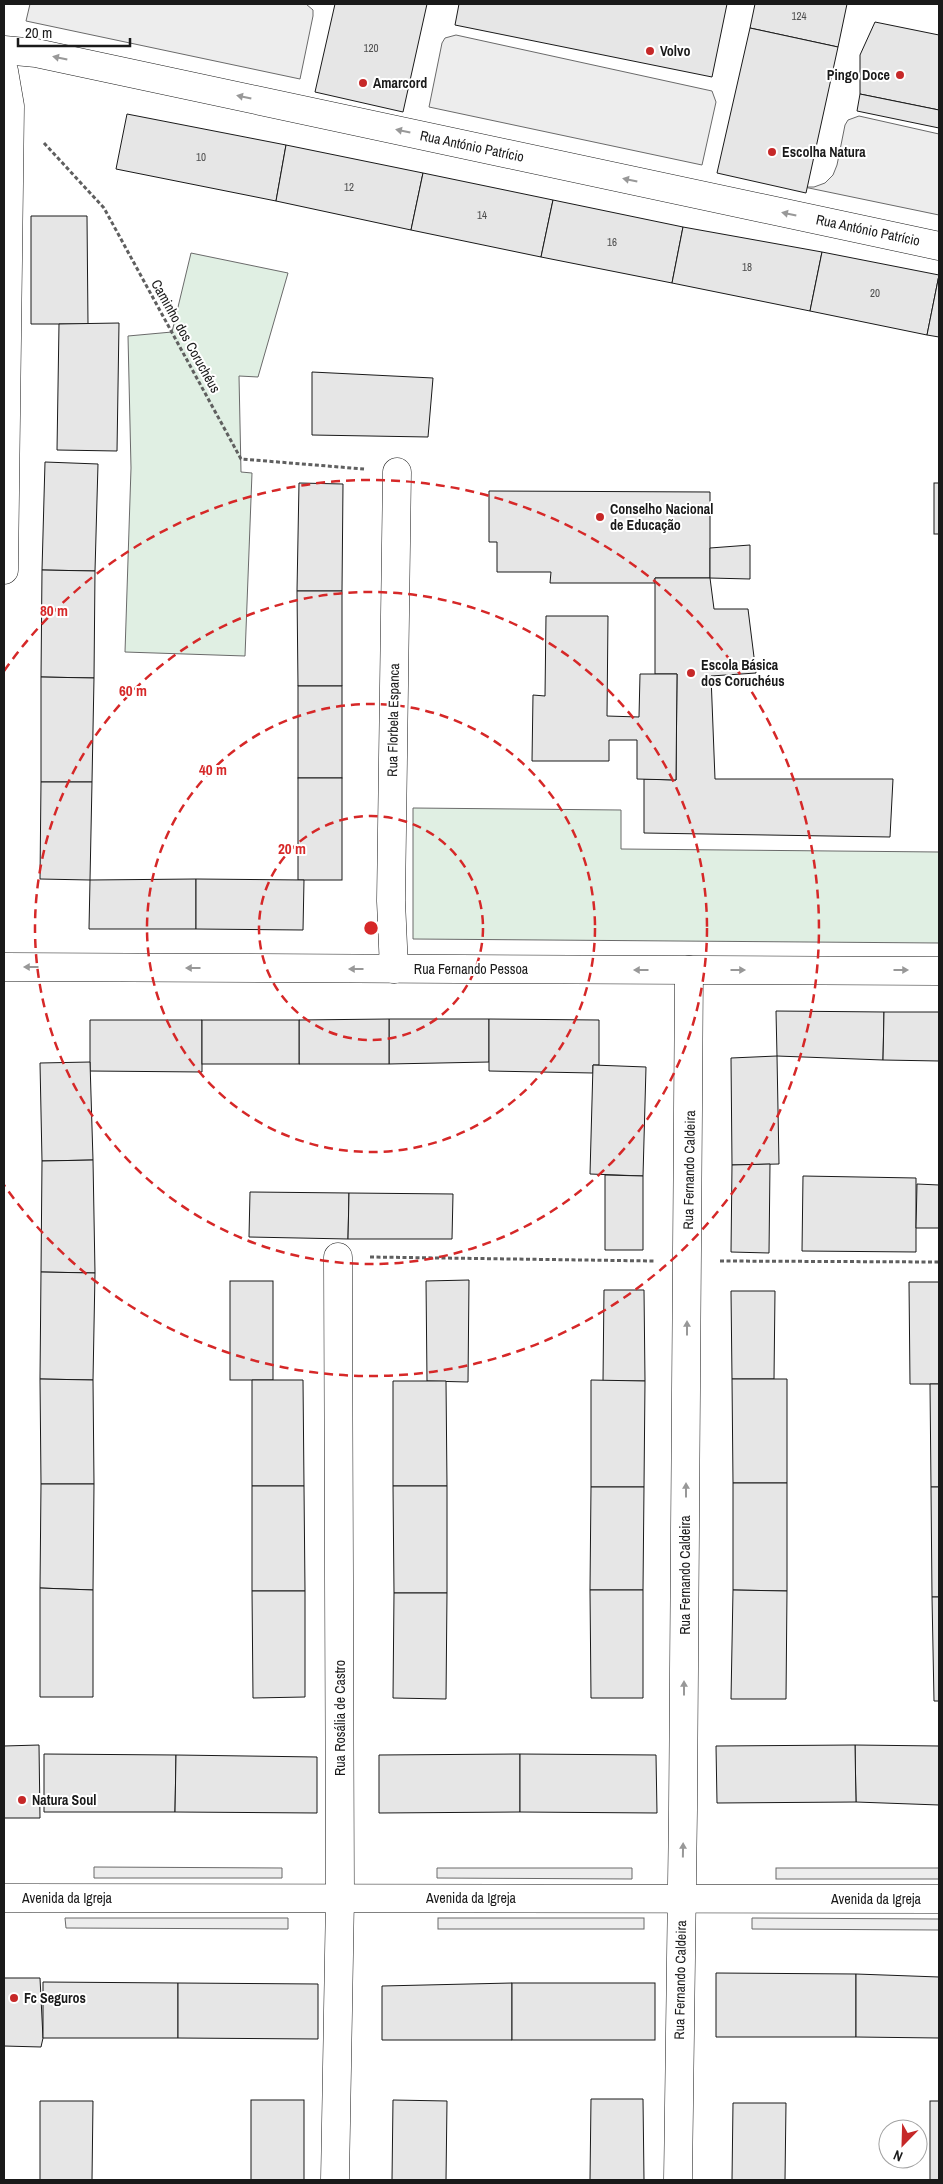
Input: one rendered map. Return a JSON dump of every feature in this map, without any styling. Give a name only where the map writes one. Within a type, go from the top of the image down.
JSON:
[{"type":"street","name":"Rua António Patrício","points":[[4,50],[36,53],[939,246]]},
{"type":"street","points":[[4,70],[10,106],[4,570]]},
{"type":"street","name":"Rua Florbela Espanca","points":[[394,969],[390,901],[397,472]]},
{"type":"street","name":"Rua Fernando Pessoa","points":[[4,967],[939,971]]},
{"type":"street","name":"Rua Fernando Caldeira","points":[[678,2180],[690,970]]},
{"type":"street","name":"Rua Rosália de Castro","points":[[335,2180],[340,1898],[338,1256]]},
{"type":"street","name":"Avenida da Igreja","points":[[4,1898],[939,1899]]},
{"type":"path","name":"Caminho dos Coruchéus","points":[[10,106],[104,208],[240,459],[397,472]]},
{"type":"path","points":[[338,1256],[633,1260],[688,1264],[726,1260],[939,1262]]},
{"type":"green space","points":[[191,253],[288,273],[258,377],[239,376],[241,472],[252,473],[245,656],[125,652],[131,468],[128,336],[172,332]]},
{"type":"green space","points":[[413,808],[621,810],[621,849],[939,852],[939,943],[413,939]]},
{"type":"shaded area","points":[[30,4],[306,4],[313,10],[313,16],[300,79],[26,21]]},
{"type":"shaded area","points":[[456,35],[712,91],[716,102],[702,165],[429,107],[442,43],[445,38]]},
{"type":"shaded area","points":[[859,116],[939,134],[939,215],[804,187],[814,187],[825,183],[833,175],[837,165],[845,125],[848,120]]},
{"type":"shaded area","points":[[94,1867],[282,1868],[282,1878],[94,1878]]},
{"type":"shaded area","points":[[437,1868],[632,1868],[632,1879],[437,1878]]},
{"type":"shaded area","points":[[776,1868],[939,1868],[939,1879],[776,1879]]},
{"type":"shaded area","points":[[65,1918],[288,1918],[288,1929],[66,1928]]},
{"type":"shaded area","points":[[438,1918],[644,1918],[644,1929],[438,1929]]},
{"type":"shaded area","points":[[752,1918],[939,1919],[939,1930],[752,1929]]},
{"type":"building","points":[[335,4],[427,4],[403,112],[315,92]]},
{"type":"building","name":"Volvo","points":[[459,4],[727,4],[712,77],[455,25]]},
{"type":"building","points":[[755,4],[847,4],[838,47],[750,28]]},
{"type":"building","name":"Pingo Doce","points":[[875,22],[939,35],[939,110],[860,94],[860,55]]},
{"type":"building","points":[[750,28],[838,47],[806,193],[717,173]]},
{"type":"building","points":[[860,94],[939,110],[939,128],[857,111]]},
{"type":"building","points":[[127,114],[286,145],[276,201],[116,169]]},
{"type":"building","points":[[286,145],[423,173],[411,230],[276,201]]},
{"type":"building","points":[[423,173],[553,200],[541,257],[411,230]]},
{"type":"building","points":[[553,200],[683,227],[672,283],[541,257]]},
{"type":"building","points":[[31,216],[87,216],[88,324],[31,324]]},
{"type":"building","points":[[683,227],[822,252],[810,311],[672,283]]},
{"type":"building","points":[[822,252],[939,275],[927,335],[810,311]]},
{"type":"building","points":[[939,275],[939,337],[927,335]]},
{"type":"building","points":[[119,323],[117,451],[57,450],[59,324]]},
{"type":"building","points":[[312,372],[433,378],[428,437],[312,435]]},
{"type":"building","points":[[45,462],[98,464],[95,571],[42,570]]},
{"type":"building","points":[[299,483],[343,484],[342,591],[297,591]]},
{"type":"building","points":[[934,483],[939,483],[939,534],[934,534]]},
{"type":"building","name":"Conselho Nacional de Educação","points":[[489,491],[710,492],[710,578],[655,578],[655,583],[550,583],[551,572],[497,572],[497,542],[489,542]]},
{"type":"building","points":[[750,545],[750,579],[710,578],[710,548]]},
{"type":"building","points":[[42,570],[95,571],[94,678],[41,677]]},
{"type":"building","points":[[655,578],[710,578],[714,609],[748,609],[756,673],[711,676],[715,779],[893,779],[890,837],[644,833],[644,779],[676,780],[677,674],[655,674]]},
{"type":"building","points":[[297,591],[342,591],[342,686],[298,686]]},
{"type":"building","points":[[546,616],[608,616],[607,716],[639,717],[640,674],[677,674],[676,780],[637,779],[637,740],[609,740],[609,761],[532,761],[533,695],[545,696]]},
{"type":"building","points":[[41,677],[94,678],[92,782],[41,782]]},
{"type":"building","points":[[298,686],[342,686],[342,778],[298,778]]},
{"type":"building","points":[[298,778],[342,778],[342,880],[298,880]]},
{"type":"building","points":[[41,782],[92,782],[90,880],[40,879]]},
{"type":"building","points":[[196,879],[196,929],[89,929],[90,880]]},
{"type":"building","points":[[196,879],[304,880],[303,930],[196,929]]},
{"type":"building","points":[[776,1011],[884,1012],[883,1060],[777,1056]]},
{"type":"building","points":[[884,1012],[939,1012],[939,1061],[883,1060]]},
{"type":"building","points":[[389,1019],[489,1019],[489,1062],[389,1064]]},
{"type":"building","points":[[389,1019],[389,1064],[299,1064],[299,1020]]},
{"type":"building","points":[[489,1019],[599,1020],[599,1065],[593,1065],[593,1073],[489,1071]]},
{"type":"building","points":[[90,1020],[202,1020],[202,1072],[90,1071]]},
{"type":"building","points":[[202,1020],[299,1020],[299,1064],[202,1064]]},
{"type":"building","points":[[777,1056],[779,1164],[732,1165],[731,1058]]},
{"type":"building","points":[[90,1062],[93,1160],[42,1161],[40,1063]]},
{"type":"building","points":[[593,1065],[646,1067],[643,1176],[590,1174]]},
{"type":"building","points":[[93,1160],[95,1273],[41,1272],[42,1161]]},
{"type":"building","points":[[770,1164],[769,1253],[731,1252],[732,1165]]},
{"type":"building","points":[[605,1175],[643,1176],[643,1250],[605,1250]]},
{"type":"building","points":[[803,1176],[916,1178],[916,1252],[802,1251]]},
{"type":"building","points":[[917,1184],[939,1185],[939,1228],[916,1228]]},
{"type":"building","points":[[250,1192],[349,1193],[348,1239],[249,1237]]},
{"type":"building","points":[[349,1193],[453,1194],[452,1239],[348,1239]]},
{"type":"building","points":[[41,1272],[95,1273],[93,1380],[40,1379]]},
{"type":"building","points":[[469,1280],[468,1382],[427,1381],[426,1281]]},
{"type":"building","points":[[230,1281],[273,1281],[273,1380],[230,1380]]},
{"type":"building","points":[[909,1282],[939,1282],[939,1384],[910,1384]]},
{"type":"building","points":[[604,1290],[644,1290],[645,1381],[603,1381]]},
{"type":"building","points":[[731,1291],[775,1291],[774,1379],[732,1379]]},
{"type":"building","points":[[40,1379],[93,1380],[94,1484],[41,1484]]},
{"type":"building","points":[[732,1379],[787,1379],[787,1483],[733,1483]]},
{"type":"building","points":[[252,1380],[303,1380],[304,1486],[252,1486]]},
{"type":"building","points":[[591,1380],[645,1381],[644,1487],[591,1487]]},
{"type":"building","points":[[393,1381],[446,1381],[447,1486],[393,1486]]},
{"type":"building","points":[[930,1384],[939,1384],[939,1487],[931,1487]]},
{"type":"building","points":[[733,1483],[787,1483],[787,1591],[733,1590]]},
{"type":"building","points":[[41,1484],[94,1484],[93,1590],[40,1588]]},
{"type":"building","points":[[252,1486],[304,1486],[305,1591],[252,1591]]},
{"type":"building","points":[[393,1486],[447,1486],[447,1593],[394,1593]]},
{"type":"building","points":[[591,1487],[644,1487],[643,1590],[590,1590]]},
{"type":"building","points":[[931,1487],[939,1487],[939,1597],[932,1597]]},
{"type":"building","points":[[40,1588],[93,1590],[93,1697],[40,1697]]},
{"type":"building","points":[[590,1590],[643,1590],[643,1698],[591,1698]]},
{"type":"building","points":[[733,1590],[787,1591],[786,1699],[731,1699]]},
{"type":"building","points":[[252,1591],[305,1591],[305,1697],[253,1698]]},
{"type":"building","points":[[394,1593],[447,1593],[446,1699],[393,1698]]},
{"type":"building","points":[[932,1597],[939,1597],[939,1701],[934,1701]]},
{"type":"building","points":[[39,1745],[40,1818],[4,1818],[4,1746]]},
{"type":"building","points":[[855,1745],[939,1746],[939,1805],[856,1802]]},
{"type":"building","points":[[855,1745],[856,1802],[717,1803],[716,1746]]},
{"type":"building","points":[[44,1754],[176,1755],[175,1812],[44,1812]]},
{"type":"building","points":[[520,1754],[520,1812],[379,1813],[379,1755]]},
{"type":"building","points":[[520,1754],[656,1755],[657,1813],[520,1812]]},
{"type":"building","points":[[176,1755],[317,1757],[317,1813],[175,1812]]},
{"type":"building","points":[[716,1973],[856,1974],[856,2037],[716,2037]]},
{"type":"building","points":[[856,1974],[939,1977],[939,2038],[856,2037]]},
{"type":"building","points":[[4,1978],[40,1978],[43,2038],[41,2047],[4,2046]]},
{"type":"building","points":[[43,1982],[178,1983],[178,2038],[43,2038]]},
{"type":"building","points":[[178,1983],[318,1984],[318,2039],[178,2038]]},
{"type":"building","points":[[512,1983],[512,2040],[382,2040],[382,1986]]},
{"type":"building","points":[[512,1983],[655,1983],[655,2040],[512,2040]]},
{"type":"building","points":[[591,2099],[643,2099],[644,2180],[590,2180]]},
{"type":"building","points":[[251,2100],[304,2100],[304,2180],[251,2180]]},
{"type":"building","points":[[393,2100],[447,2101],[446,2180],[392,2180]]},
{"type":"building","points":[[40,2101],[93,2101],[92,2180],[40,2180]]},
{"type":"building","points":[[930,2101],[939,2101],[939,2180],[930,2180]]},
{"type":"building","points":[[733,2103],[786,2103],[785,2180],[732,2180]]},
{"type":"place","name":"Volvo","points":[[650,51]]},
{"type":"place","name":"Pingo Doce","points":[[900,75]]},
{"type":"place","name":"Amarcord","points":[[363,83]]},
{"type":"place","name":"Escolha Natura","points":[[772,152]]},
{"type":"place","name":"Conselho Nacional de Educação","points":[[600,517]]},
{"type":"place","name":"Escola Básica dos Coruchéus","points":[[691,673]]},
{"type":"place","name":"Natura Soul","points":[[22,1800]]},
{"type":"place","name":"Fc Seguros","points":[[14,1998]]}]
